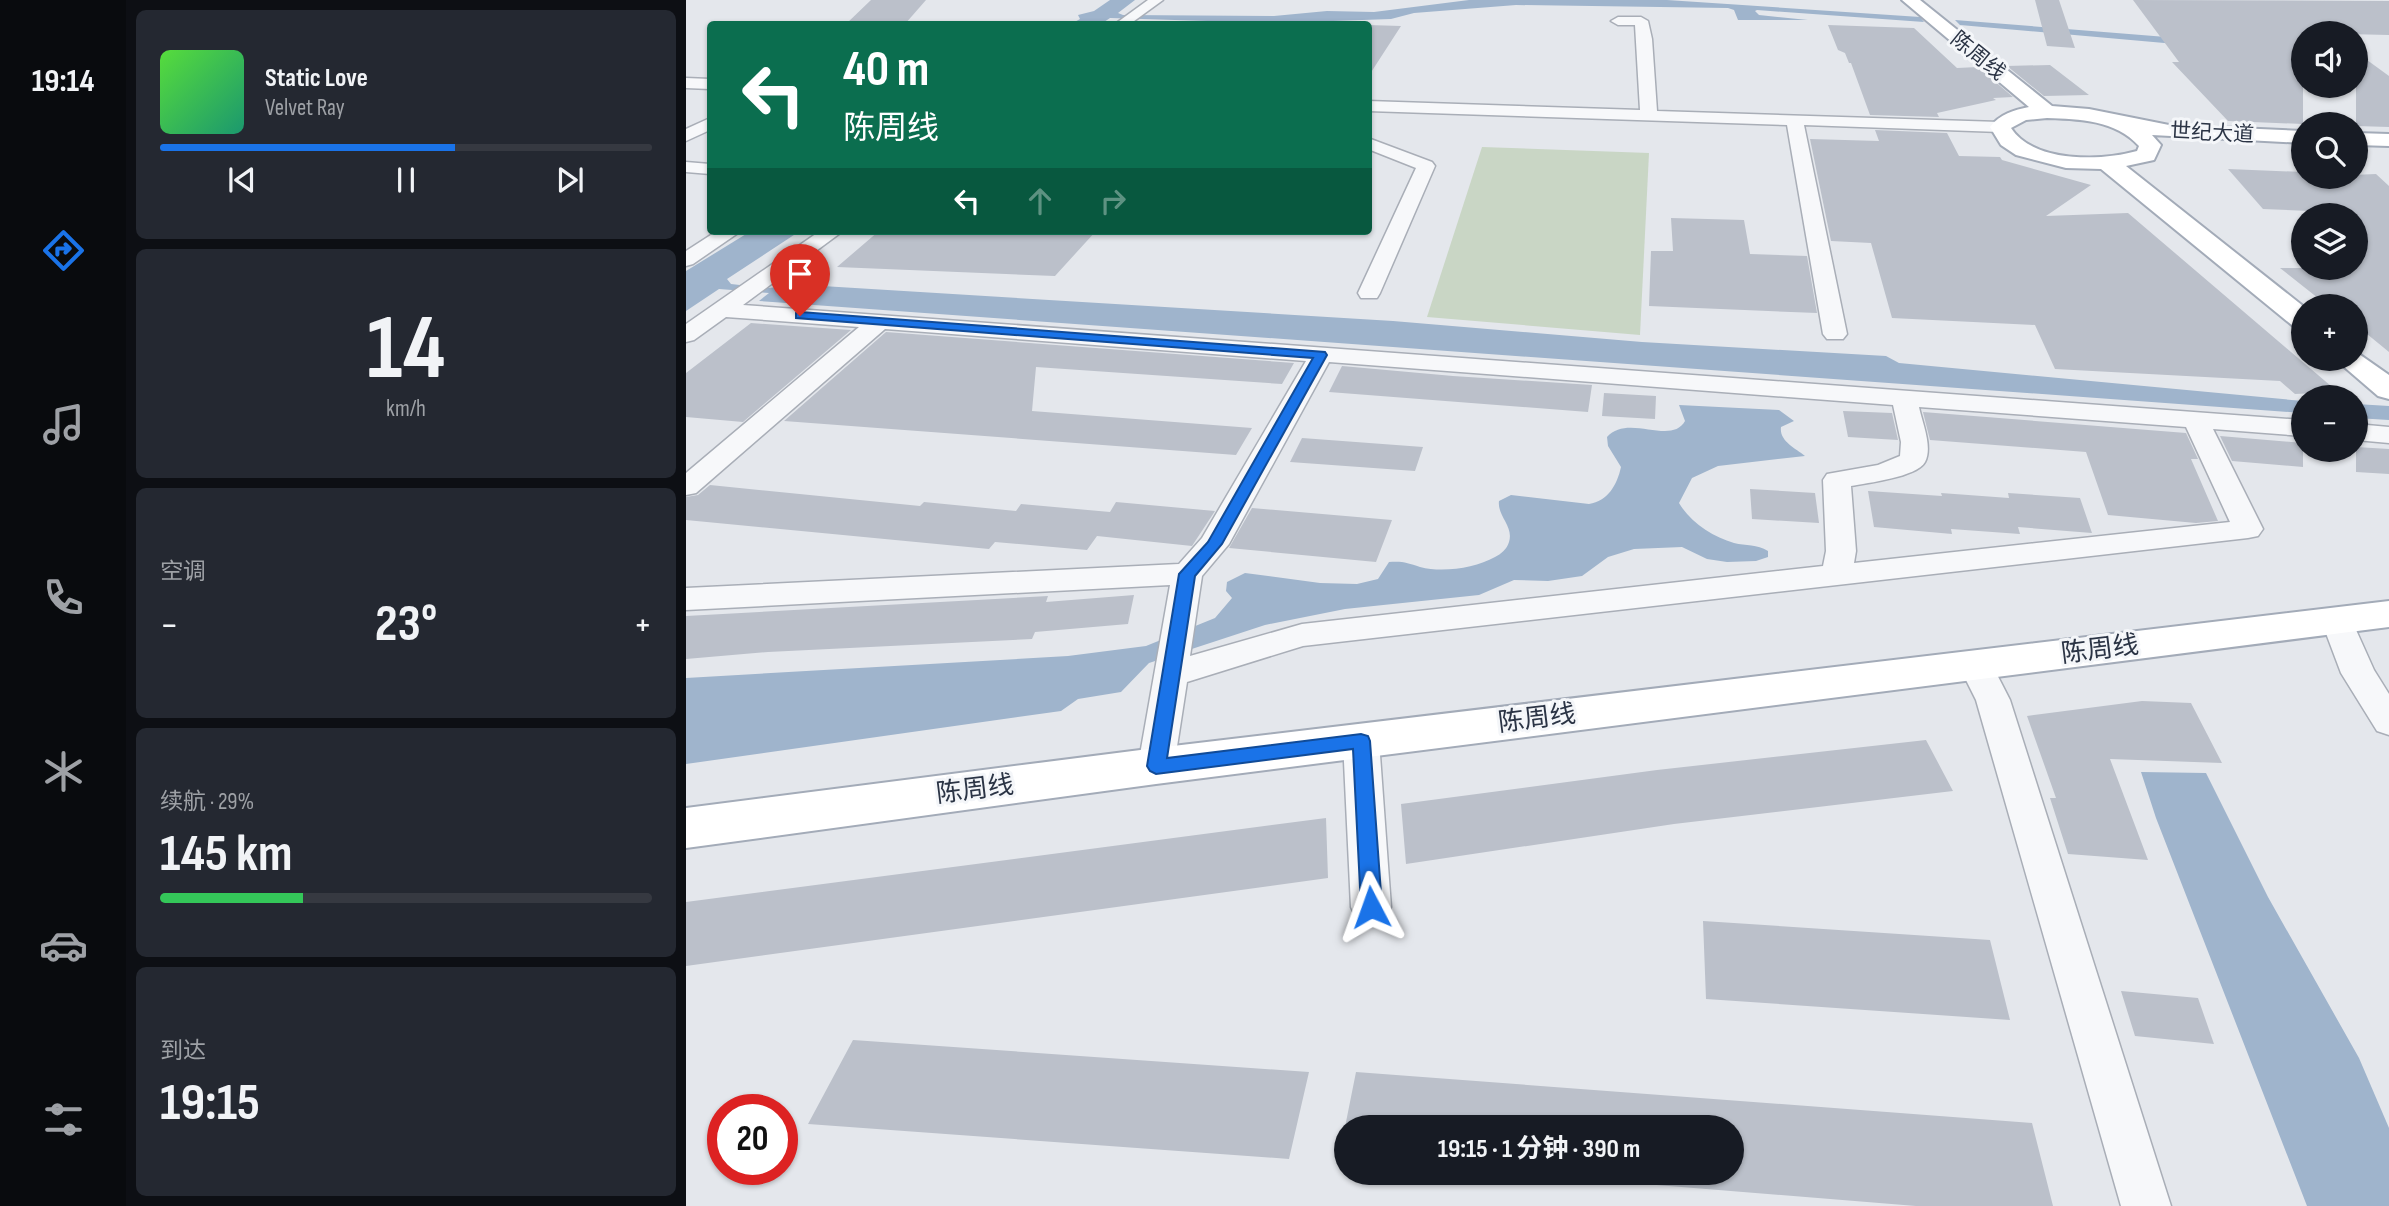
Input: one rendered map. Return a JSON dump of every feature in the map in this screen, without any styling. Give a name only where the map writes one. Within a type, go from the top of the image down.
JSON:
[{"type":"main road","name":"陈周线","points":[[1910,0],[2046,112]]},
{"type":"main road","name":"世纪大道","points":[[2291,136],[2169,131],[2072,113],[2046,112],[2008,119],[2000,127],[2003,136],[2014,145],[2057,160],[2109,164],[2163,153],[2291,155]]},
{"type":"main road","points":[[2122,124],[2142,134],[2150,145],[2163,153]]},
{"type":"main road","points":[[2368,139],[2389,140]]},
{"type":"main road","points":[[2368,158],[2389,159]]},
{"type":"main road","points":[[2109,164],[2291,310]]},
{"type":"main road","points":[[2365,371],[2389,390]]},
{"type":"main road","name":"陈周线","points":[[686,828],[1156,766],[2389,614]]},
{"type":"street","points":[[1126,21],[1157,0]]},
{"type":"street","points":[[1618,21],[1641,22],[1645,39],[1649,117]]},
{"type":"street","points":[[686,83],[707,84]]},
{"type":"street","points":[[1372,106],[2000,127]]},
{"type":"street","points":[[1795,121],[1835,334]]},
{"type":"street","points":[[686,136],[707,125]]},
{"type":"street","points":[[1369,293],[1426,166],[1372,145]]},
{"type":"street","points":[[686,167],[707,169]]},
{"type":"street","points":[[686,260],[726,235]]},
{"type":"street","points":[[686,335],[827,235]]},
{"type":"street","points":[[722,310],[2291,427]]},
{"type":"street","points":[[686,487],[879,322]]},
{"type":"street","points":[[1156,766],[1187,574],[1214,544],[1321,355]]},
{"type":"street","points":[[1837,575],[1841,551],[1837,480],[1884,472],[1913,460],[1914,442],[1904,398]]},
{"type":"street","points":[[1171,674],[1302,635],[2248,529],[2196,420]]},
{"type":"street","points":[[2368,433],[2389,435]]},
{"type":"street","points":[[686,599],[1187,574]]},
{"type":"street","points":[[2337,620],[2358,673],[2389,722]]},
{"type":"street","points":[[1976,666],[1993,700],[2146,1206]]},
{"type":"street","points":[[1361,741],[1371,907]]},
{"type":"green space","points":[[1482,147],[1649,153],[1640,335],[1427,317]]},
{"type":"water","points":[[1110,0],[1135,0],[1118,13],[1123,15],[1274,16],[1327,11],[1374,12],[1469,0],[1667,0],[1920,17],[1924,22],[1757,10],[1755,11],[1759,15],[1808,20],[1738,20],[1734,10],[1728,8],[1516,5],[1414,13],[1391,19],[1210,21],[1110,18],[1106,21],[1076,21],[1080,19],[1078,15],[1094,11]]},
{"type":"water","points":[[1955,20],[2291,48],[2232,49],[1960,25]]},
{"type":"water","points":[[744,235],[794,235],[727,279],[731,284],[767,288],[806,285],[1393,321],[1642,342],[1886,356],[1899,363],[2291,400],[2291,412],[759,301],[769,293],[719,289],[686,311],[686,271]]},
{"type":"water","points":[[1679,405],[1779,410],[1794,421],[1781,427],[1781,432],[1788,444],[1805,456],[1718,466],[1692,478],[1679,503],[1689,516],[1710,533],[1734,543],[1764,549],[1768,551],[1768,557],[1756,561],[1727,562],[1707,559],[1682,547],[1634,549],[1608,557],[1582,576],[1548,581],[1514,580],[1479,595],[1345,609],[1265,625],[1149,663],[1121,692],[1078,699],[1061,711],[686,764],[686,678],[1068,656],[1146,646],[1215,618],[1232,598],[1226,591],[1227,582],[1245,573],[1320,583],[1357,584],[1378,579],[1389,562],[1439,570],[1487,561],[1502,553],[1509,542],[1509,531],[1500,511],[1499,501],[1511,495],[1589,504],[1596,502],[1606,496],[1614,486],[1621,467],[1608,446],[1607,437],[1616,430],[1626,428],[1670,431],[1678,428],[1685,421]]},
{"type":"water","points":[[2368,405],[2389,406],[2389,420],[2368,419]]},
{"type":"water","points":[[2141,772],[2206,773],[2268,897],[2359,1058],[2389,1128],[2389,1206],[2307,1206],[2156,818]]},
{"type":"building","points":[[871,0],[926,0],[908,21],[849,21]]},
{"type":"building","points":[[2035,0],[2059,0],[2075,48],[2047,46]]},
{"type":"building","points":[[2133,0],[2389,1],[2389,35],[2368,35],[2368,21],[2291,21],[2291,98],[2303,98],[2303,112],[2291,112],[2291,124],[2228,121],[2172,62],[2179,62]]},
{"type":"building","points":[[1372,25],[1401,26],[1372,71]]},
{"type":"building","points":[[1828,25],[1914,28],[1957,68],[1978,67],[2013,97],[1993,98],[1996,100],[1937,113],[1939,117],[1870,115],[1851,63],[1845,53],[1838,50]]},
{"type":"building","points":[[2368,61],[2389,76],[2389,127],[2368,126],[2368,112],[2356,112],[2356,98],[2368,98]]},
{"type":"building","points":[[2050,65],[2089,95],[2044,96],[2007,66]]},
{"type":"building","points":[[1875,130],[1947,133],[1959,156],[2000,157],[2002,160],[2091,185],[2046,216],[2128,213],[2291,352],[2291,371],[2313,371],[2330,385],[2291,385],[2291,391],[2280,381],[2055,369],[2035,325],[1892,318],[1871,243],[1831,241],[1810,139],[1879,141]]},
{"type":"building","points":[[2228,169],[2291,172],[2291,189],[2368,189],[2368,174],[2376,174],[2389,186],[2389,352],[2368,335],[2368,294],[2313,294],[2295,280],[2368,280],[2368,203],[2291,203],[2291,210],[2263,209]]},
{"type":"building","points":[[1671,218],[1744,220],[1750,254],[1807,256],[1817,313],[1649,306],[1651,251],[1673,251]]},
{"type":"building","points":[[874,235],[1092,235],[1055,276],[837,267]]},
{"type":"building","points":[[2280,268],[2291,268],[2291,277]]},
{"type":"building","points":[[751,323],[851,330],[743,422],[686,417],[686,373]]},
{"type":"building","points":[[886,332],[1294,363],[1282,384],[1036,367],[1032,411],[1252,428],[1236,455],[784,421]]},
{"type":"building","points":[[1342,366],[1592,385],[1588,412],[1329,392]]},
{"type":"building","points":[[1604,393],[1656,396],[1655,419],[1602,416]]},
{"type":"building","points":[[1843,411],[1892,413],[1898,440],[1848,437]]},
{"type":"building","points":[[1923,412],[2186,433],[2198,459],[2191,459],[2218,521],[2196,523],[2108,515],[2086,452],[1930,440]]},
{"type":"building","points":[[2220,436],[2291,442],[2291,462],[2303,462],[2303,467],[2232,461]]},
{"type":"building","points":[[1302,438],[1423,447],[1415,471],[1290,462]]},
{"type":"building","points":[[2368,448],[2389,449],[2389,474],[2356,472],[2356,462],[2368,462]]},
{"type":"building","points":[[710,485],[920,506],[924,502],[1016,511],[1021,504],[1110,512],[1116,502],[1215,511],[1192,546],[1097,536],[1087,550],[995,542],[989,549],[686,520],[686,497],[698,495]]},
{"type":"building","points":[[1750,489],[1815,493],[1819,523],[1752,519]]},
{"type":"building","points":[[1868,491],[2009,498],[2008,493],[2080,498],[2092,533],[2018,527],[2020,534],[1951,529],[1952,534],[1874,527]]},
{"type":"building","points":[[1252,508],[1392,520],[1376,562],[1229,548]]},
{"type":"building","points":[[1134,595],[1128,624],[1035,632],[1032,639],[768,652],[686,659],[686,616],[1048,596],[1046,602]]},
{"type":"building","points":[[2142,701],[2191,703],[2222,763],[2110,759],[2148,860],[2068,854],[2050,798],[2056,798],[2027,716]]},
{"type":"building","points":[[1926,740],[1953,791],[1674,824],[1406,864],[1401,804],[1657,770]]},
{"type":"building","points":[[1326,818],[1328,878],[686,966],[686,902]]},
{"type":"building","points":[[1703,921],[1990,940],[2010,1020],[1706,999]]},
{"type":"building","points":[[2121,991],[2198,998],[2214,1044],[2135,1036]]},
{"type":"building","points":[[853,1040],[1309,1072],[1289,1159],[808,1124]]},
{"type":"building","points":[[1356,1072],[2032,1123],[2053,1206],[1916,1206],[1656,1185],[1744,1185],[1744,1115],[1347,1115]]},
{"type":"route","points":[[800,316],[1321,355],[1214,544],[1187,574],[1156,766],[1361,741],[1371,907]]}]
